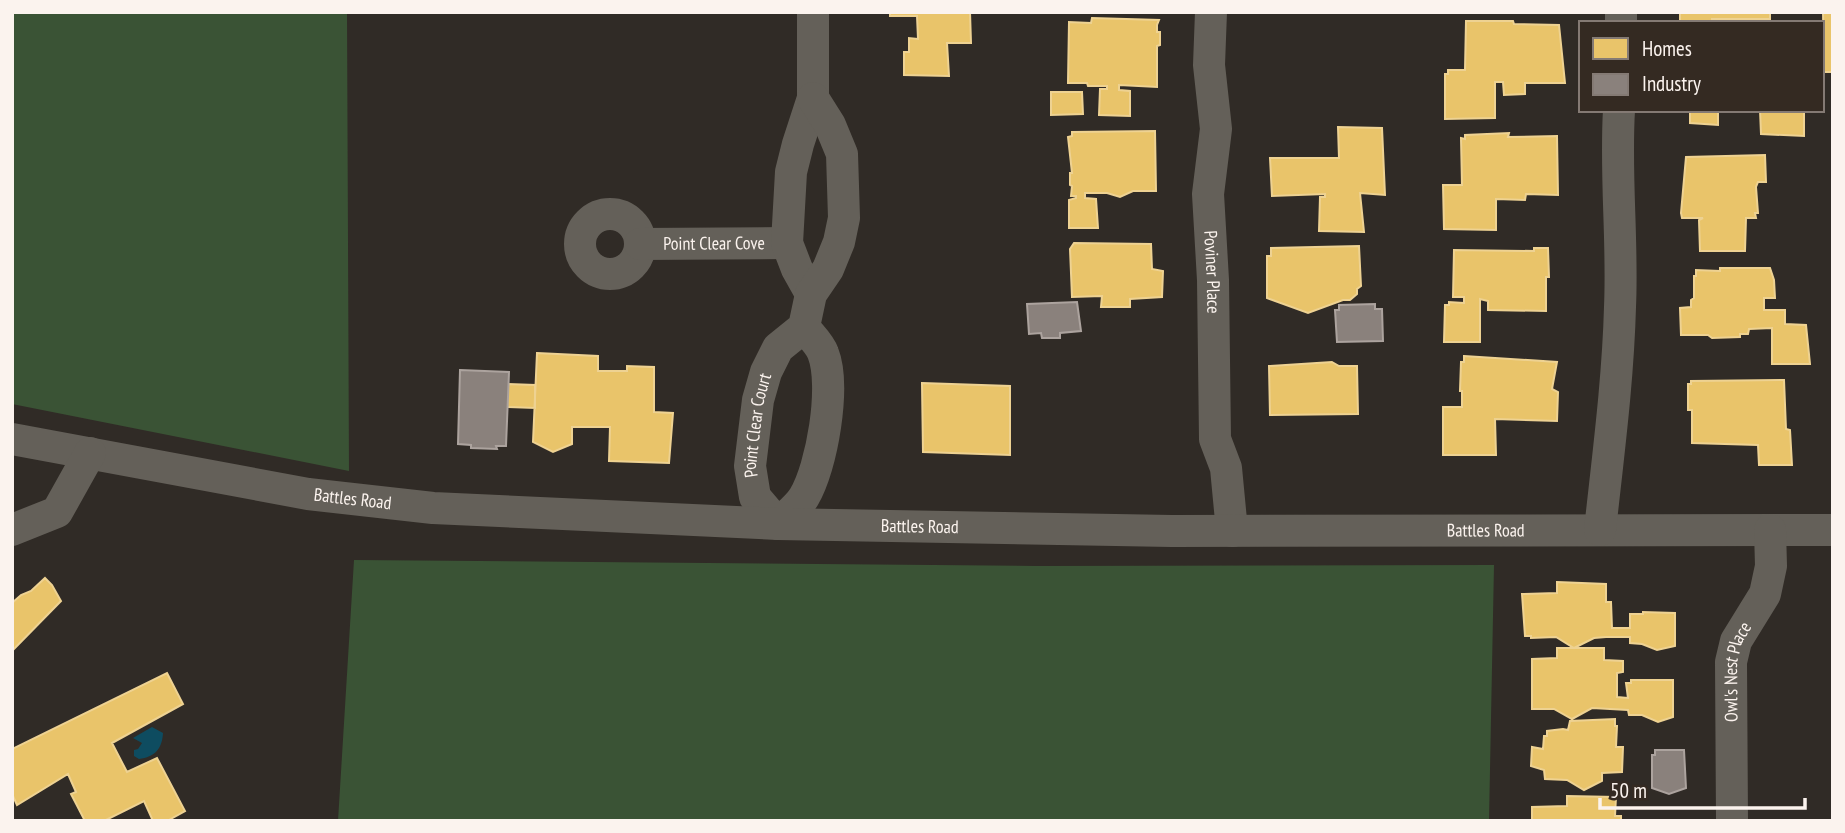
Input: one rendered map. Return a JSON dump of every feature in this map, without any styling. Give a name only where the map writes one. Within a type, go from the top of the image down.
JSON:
[{"type":"street","points":[[811,293],[797,269],[787,243],[791,172],[813,98],[813,12]]},
{"type":"street","name":"Poviner Place","points":[[1211,12],[1209,65],[1216,129],[1208,194],[1213,280],[1215,439],[1226,468],[1232,531]]},
{"type":"street","points":[[778,524],[803,498],[819,463],[827,380],[823,352],[804,327],[811,293],[828,270],[839,242],[844,218],[842,154],[830,125],[813,98]]},
{"type":"street","points":[[1600,530],[1613,418],[1620,305],[1617,150],[1619,112]]},
{"type":"street","name":"Point Clear Cove","points":[[640,244],[787,243]]},
{"type":"street","name":"Point Clear Court","points":[[778,524],[755,497],[750,466],[758,400],[766,372],[778,348],[804,327]]},
{"type":"street","name":"Battles Road","points":[[12,439],[308,494],[433,508],[778,524],[1232,531],[1833,530]]},
{"type":"street","points":[[12,530],[57,512],[90,453]]},
{"type":"street","name":"Owl's Nest Place","points":[[1732,821],[1731,662],[1736,641],[1765,594],[1771,566],[1770,530]]},
{"type":"green space","points":[[12,12],[347,12],[349,471],[12,404]]},
{"type":"green space","points":[[354,560],[1036,566],[1494,565],[1489,821],[338,821]]},
{"type":"water","points":[[152,727],[163,733],[161,744],[153,754],[139,759],[134,756],[134,750],[142,743],[133,738]]},
{"type":"building: Homes","points":[[890,12],[970,12],[971,43],[947,43],[949,76],[904,75],[904,52],[909,52],[909,38],[918,39],[917,16],[890,16]]},
{"type":"building: Homes","points":[[1680,12],[1770,12],[1770,19],[1680,21]]},
{"type":"building: Homes","points":[[1823,12],[1833,12],[1833,72],[1824,72]]},
{"type":"building: Homes","points":[[1092,18],[1159,20],[1157,87],[1119,85],[1119,90],[1130,91],[1130,116],[1099,115],[1100,89],[1107,89],[1107,86],[1068,83],[1069,22],[1091,23]]},
{"type":"building: Homes","points":[[1466,21],[1559,25],[1565,83],[1525,83],[1525,94],[1504,95],[1503,82],[1495,82],[1495,118],[1445,119],[1445,74],[1448,74],[1448,70],[1465,70]]},
{"type":"building: Homes","points":[[1051,92],[1082,92],[1083,114],[1051,115]]},
{"type":"building: Homes","points":[[1690,112],[1718,112],[1718,125],[1690,123]]},
{"type":"building: Homes","points":[[1760,112],[1804,112],[1804,136],[1761,134]]},
{"type":"building: Homes","points":[[1338,127],[1382,128],[1385,195],[1360,193],[1364,232],[1319,231],[1320,197],[1325,197],[1325,194],[1272,196],[1270,158],[1339,158]]},
{"type":"building: Homes","points":[[1155,131],[1156,191],[1133,191],[1120,197],[1107,193],[1085,193],[1085,198],[1096,199],[1098,228],[1069,228],[1069,200],[1076,198],[1071,196],[1070,185],[1072,173],[1068,137],[1072,136],[1072,132]]},
{"type":"building: Homes","points":[[1509,133],[1508,137],[1557,136],[1558,195],[1526,194],[1525,200],[1496,199],[1496,230],[1444,229],[1443,185],[1462,185],[1461,138],[1465,139],[1465,135]]},
{"type":"building: Homes","points":[[1765,155],[1766,182],[1758,182],[1756,187],[1756,218],[1746,218],[1745,251],[1700,251],[1699,220],[1703,218],[1682,218],[1681,213],[1686,157]]},
{"type":"building: Homes","points":[[1074,243],[1151,244],[1152,269],[1163,271],[1162,297],[1130,299],[1130,307],[1101,307],[1102,296],[1072,297],[1070,249]]},
{"type":"building: Homes","points":[[1359,246],[1361,286],[1350,300],[1308,313],[1267,298],[1267,256],[1271,256],[1271,248]]},
{"type":"building: Homes","points":[[1534,248],[1548,248],[1546,311],[1488,310],[1488,301],[1480,299],[1480,342],[1444,342],[1445,305],[1449,305],[1449,302],[1464,303],[1464,297],[1453,297],[1454,250],[1534,251]]},
{"type":"building: Homes","points":[[1720,268],[1770,268],[1775,298],[1764,298],[1764,310],[1785,310],[1785,324],[1806,325],[1810,364],[1772,364],[1772,328],[1749,329],[1748,334],[1740,334],[1740,337],[1681,335],[1680,308],[1691,307],[1696,270],[1720,271]]},
{"type":"building: Homes","points":[[537,353],[598,356],[598,371],[627,371],[627,366],[654,367],[654,412],[673,413],[669,463],[609,461],[610,427],[572,427],[572,444],[553,452],[533,442]]},
{"type":"building: Homes","points":[[1464,356],[1557,362],[1552,389],[1558,392],[1557,421],[1495,419],[1496,455],[1443,455],[1443,407],[1462,407],[1461,362],[1464,362]]},
{"type":"building: Homes","points":[[1332,362],[1339,366],[1357,366],[1358,414],[1270,415],[1269,366]]},
{"type":"building: Homes","points":[[1784,380],[1786,429],[1790,430],[1792,465],[1759,465],[1758,445],[1692,443],[1692,410],[1688,410],[1688,384],[1691,384],[1691,381]]},
{"type":"building: Homes","points":[[922,383],[1010,386],[1010,455],[923,452]]},
{"type":"building: Homes","points":[[508,384],[535,385],[535,408],[507,407]]},
{"type":"building: Homes","points":[[45,578],[61,601],[12,651],[12,603]]},
{"type":"building: Homes","points":[[1557,582],[1606,584],[1606,602],[1611,602],[1612,628],[1630,628],[1630,614],[1675,613],[1675,646],[1657,650],[1630,643],[1630,637],[1606,637],[1594,638],[1574,648],[1556,637],[1525,636],[1522,594],[1557,593]]},
{"type":"building: Homes","points":[[1557,648],[1604,648],[1604,660],[1623,661],[1623,672],[1617,673],[1617,697],[1628,698],[1626,683],[1631,683],[1631,680],[1673,680],[1673,717],[1658,722],[1642,715],[1629,715],[1628,710],[1592,708],[1572,719],[1554,709],[1532,709],[1532,659],[1557,658]]},
{"type":"building: Homes","points":[[167,673],[183,704],[112,743],[127,772],[157,758],[185,811],[167,821],[153,821],[144,801],[104,821],[85,821],[71,794],[76,792],[68,774],[17,805],[12,794],[12,749]]},
{"type":"building: Homes","points":[[1615,719],[1616,747],[1623,747],[1622,772],[1602,773],[1602,781],[1584,790],[1567,780],[1545,779],[1544,770],[1531,766],[1532,747],[1543,749],[1547,731],[1568,730],[1570,721]]},
{"type":"building: Homes","points":[[1567,796],[1616,797],[1615,816],[1621,816],[1621,821],[1532,821],[1532,807],[1567,806]]},
{"type":"building: Industry","points":[[1077,302],[1081,331],[1060,333],[1060,338],[1042,338],[1041,333],[1029,334],[1027,304]]},
{"type":"building: Industry","points":[[1375,304],[1375,309],[1382,309],[1383,341],[1337,342],[1335,310],[1339,310],[1339,305]]},
{"type":"building: Industry","points":[[460,370],[509,372],[506,446],[496,446],[497,449],[471,448],[471,445],[458,444]]},
{"type":"building: Industry","points":[[1655,750],[1684,750],[1686,788],[1669,794],[1652,788],[1652,755],[1655,755]]}]
